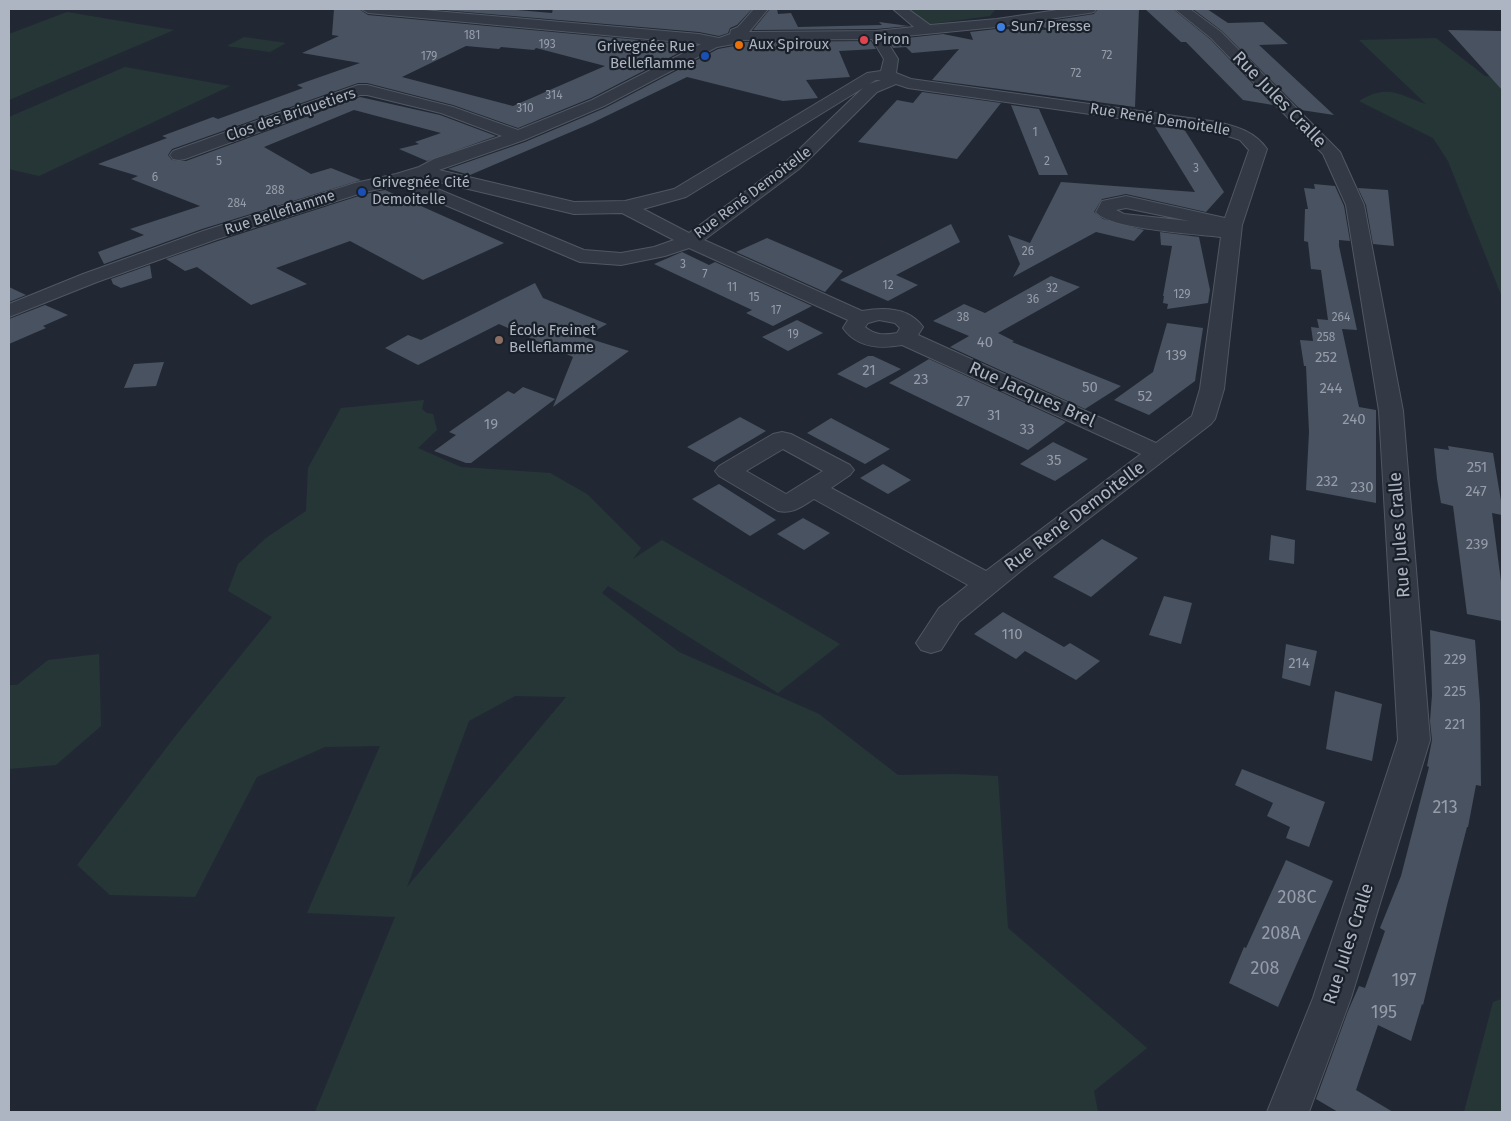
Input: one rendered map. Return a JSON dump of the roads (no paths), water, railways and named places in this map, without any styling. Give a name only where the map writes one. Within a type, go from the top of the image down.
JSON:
[{"type":"street","points":[[368,9],[726,42],[743,30],[760,10]]},
{"type":"street","points":[[448,17],[462,9]]},
{"type":"street","points":[[526,24],[551,9]]},
{"type":"street","points":[[900,9],[928,31]]},
{"type":"street","points":[[997,22],[998,15],[1003,9]]},
{"type":"street","points":[[737,35],[876,35],[928,31],[1089,9]]},
{"type":"street","name":"Rue Jules Cralle","points":[[1182,9],[1216,35],[1331,152],[1355,205],[1391,411],[1414,740],[1332,998],[1288,1112]]},
{"type":"street","points":[[741,10],[760,10]]},
{"type":"street","points":[[876,35],[891,59],[888,75]]},
{"type":"street","points":[[422,179],[440,163],[518,136],[598,103],[707,40]]},
{"type":"street","name":"Rue René Demoitelle","points":[[422,179],[580,256],[621,259],[658,252],[690,240],[793,165],[871,90],[890,82],[888,75]]},
{"type":"street","name":"Rue René Demoitelle","points":[[400,179],[443,178],[574,208],[625,207],[680,193],[872,76],[888,75],[908,83],[1218,127],[1246,136],[1258,149],[1232,229],[1212,389],[1203,419],[949,615],[931,643]]},
{"type":"street","name":"Clos des Briquetiers","points":[[179,155],[358,90],[367,90],[447,110],[518,136]]},
{"type":"street","name":"Rue Belleflamme","points":[[9,311],[90,278],[210,235],[361,187],[400,179]]},
{"type":"street","points":[[1126,202],[1232,229],[1120,219],[1105,212],[1109,205],[1126,202]]},
{"type":"street","name":"Rue Jacques Brel","points":[[625,207],[690,240],[860,318],[879,314],[902,318],[912,327],[905,338],[1159,452]]},
{"type":"street","name":"Rue René Demoitelle","points":[[813,488],[988,584]]},
{"type":"place","name":"Sun7 Presse","points":[[1001,27]]},
{"type":"place","name":"Piron","points":[[864,40]]},
{"type":"place","name":"Aux Spiroux","points":[[739,45]]},
{"type":"place","name":"Grivegnée Rue Belleflamme","points":[[705,56]]},
{"type":"place","name":"Grivegnée Cité Demoitelle","points":[[362,192]]},
{"type":"place","name":"École Freinet Belleflamme","points":[[499,340]]}]
